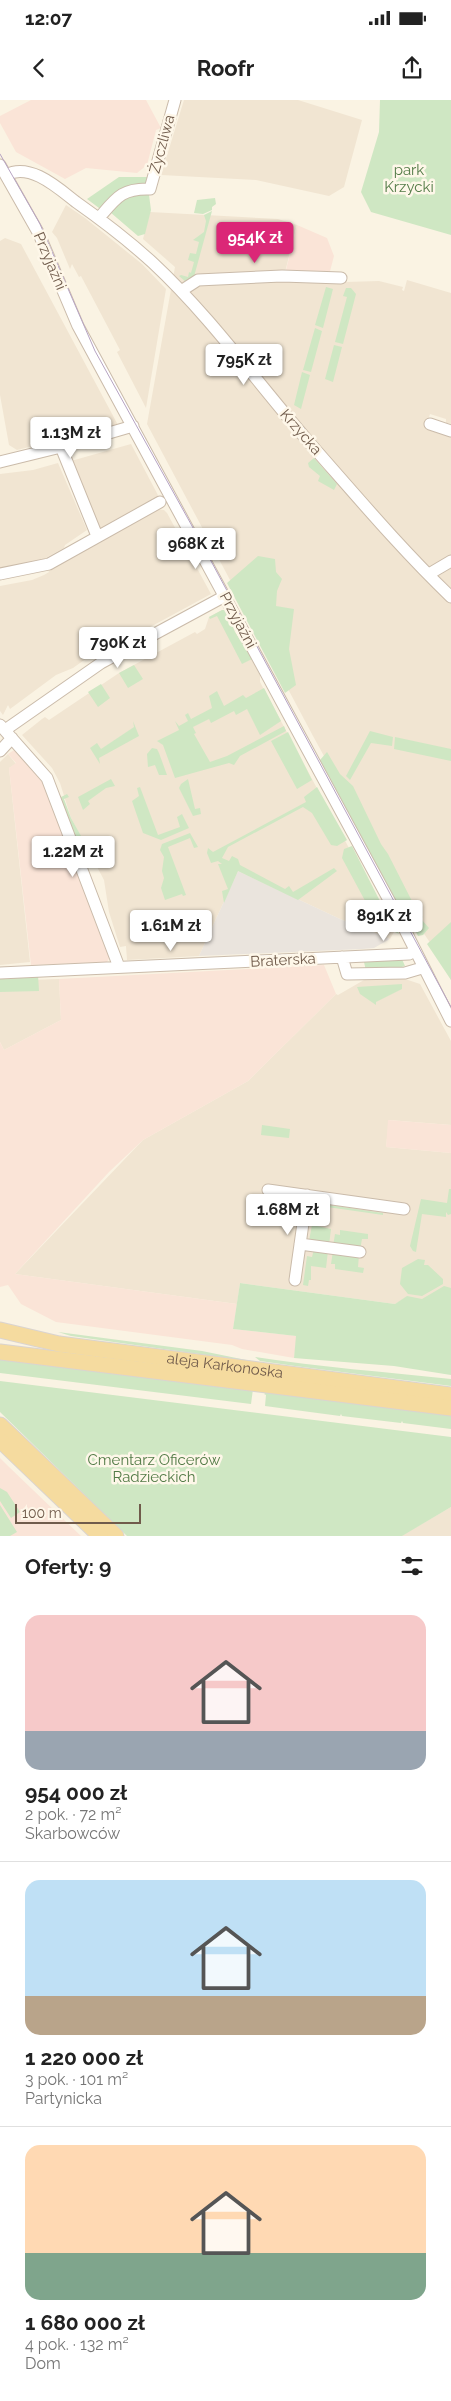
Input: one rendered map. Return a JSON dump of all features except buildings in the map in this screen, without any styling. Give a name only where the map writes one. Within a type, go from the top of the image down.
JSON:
[{"type":"main road","name":"aleja Karkonoska","points":[[0,1330],[58,1344],[451,1394]]},
{"type":"main road","name":"aleja Karkonoska","points":[[0,1352],[451,1408]]},
{"type":"main road","points":[[0,1425],[116,1536]]},
{"type":"main road","points":[[0,1440],[100,1536]]},
{"type":"street","name":"Życzliwa","points":[[99,218],[119,194],[130,190],[150,189],[174,100]]},
{"type":"street","name":"Przyjaźni","points":[[0,165],[39,234],[78,326],[225,596],[451,1021]]},
{"type":"street","name":"Krzycka","points":[[6,175],[14,171],[33,174],[66,194],[99,218],[153,263],[181,292],[349,488],[451,597]]},
{"type":"street","points":[[181,292],[198,280],[282,276],[341,278]]},
{"type":"street","points":[[430,424],[451,430]]},
{"type":"street","points":[[0,462],[61,448],[133,426]]},
{"type":"street","points":[[61,448],[97,536]]},
{"type":"street","points":[[0,574],[49,564],[160,502]]},
{"type":"street","points":[[429,574],[451,561]]},
{"type":"street","points":[[0,751],[6,731],[101,663],[225,596]]},
{"type":"street","points":[[6,731],[47,778],[119,967]]},
{"type":"street","name":"Braterska","points":[[0,973],[409,954],[414,951]]},
{"type":"street","points":[[353,974],[359,956]]},
{"type":"street","points":[[342,957],[353,974]]},
{"type":"street","points":[[353,974],[405,973],[422,968]]},
{"type":"street","points":[[268,1190],[404,1209]]},
{"type":"street","points":[[295,1280],[307,1195]]},
{"type":"street","points":[[300,1244],[360,1252]]},
{"type":"shaded area","points":[[31,100],[146,100],[161,128],[156,130],[147,165],[137,173],[86,168],[65,179],[16,152],[0,123],[0,116]]},
{"type":"shaded area","points":[[184,100],[298,100],[362,120],[344,187],[329,196],[256,180],[161,175]]},
{"type":"shaded area","points":[[66,205],[142,264],[166,289],[146,408],[117,352],[120,350],[81,276],[79,277],[72,264],[70,269],[57,238],[52,232]]},
{"type":"shaded area","points":[[150,212],[278,219],[297,225],[283,280],[379,281],[403,287],[402,290],[404,291],[407,280],[451,293],[451,424],[446,423],[446,419],[430,414],[425,429],[451,437],[451,980],[431,944],[412,916],[313,736],[147,424],[175,267],[143,239]]},
{"type":"shaded area","points":[[297,225],[327,238],[334,256],[329,275],[285,274]]},
{"type":"shaded area","points":[[5,238],[21,244],[118,425],[17,450],[9,445],[0,395],[0,241]]},
{"type":"shaded area","points":[[131,444],[160,499],[100,529],[71,461]]},
{"type":"shaded area","points":[[58,463],[87,530],[65,545],[64,548],[40,561],[0,569],[0,474],[33,470]]},
{"type":"shaded area","points":[[156,509],[164,510],[167,513],[211,594],[93,658],[87,658],[73,668],[56,675],[10,709],[8,705],[3,715],[0,711],[0,586],[32,580],[44,575],[49,572],[47,567]]},
{"type":"shaded area","points":[[222,610],[226,610],[235,632],[260,675],[260,682],[394,932],[390,939],[340,919],[238,871],[199,956],[127,960],[126,946],[120,947],[109,912],[104,880],[71,818],[60,783],[52,768],[22,735],[45,717],[49,720],[119,673],[195,632],[197,634],[205,629],[209,617]]},
{"type":"shaded area","points":[[14,750],[44,783],[111,955],[107,962],[31,965],[9,768],[16,763],[8,754]]},
{"type":"shaded area","points":[[8,754],[16,764],[9,768],[30,962],[0,965],[0,762]]},
{"type":"shaded area","points":[[238,871],[340,919],[390,939],[374,948],[199,956]]},
{"type":"shaded area","points":[[324,965],[336,994],[248,1081],[143,1140],[109,1172],[15,1274],[237,1304],[233,1329],[297,1336],[294,1358],[242,1349],[232,1345],[56,1322],[21,1304],[8,1285],[0,1287],[0,1042],[4,1050],[61,1020],[59,979]]},
{"type":"shaded area","points":[[402,978],[420,984],[451,1041],[451,1125],[389,1120],[386,1147],[451,1153],[451,1306],[403,1300],[395,1304],[240,1283],[237,1304],[15,1274],[143,1140],[248,1081],[336,994],[338,995],[364,980]]},
{"type":"shaded area","points":[[59,979],[61,1020],[4,1050],[0,1042],[0,981]]},
{"type":"shaded area","points":[[388,1120],[451,1125],[451,1153],[386,1147]]},
{"type":"shaded area","points":[[0,1458],[8,1466],[81,1536],[0,1536]]},
{"type":"shaded area","points":[[451,1507],[451,1536],[401,1536]]},
{"type":"green space","name":"park Krzycki","points":[[380,100],[451,100],[451,235],[371,212],[361,192],[379,132]]},
{"type":"green space","points":[[119,177],[150,177],[145,184],[125,187],[120,190],[102,208],[99,208],[87,199]]},
{"type":"green space","points":[[135,194],[149,195],[151,210],[145,234],[138,236],[110,212],[114,205]]},
{"type":"green space","points":[[215,198],[216,204],[212,207],[212,210],[203,214],[194,213],[197,200]]},
{"type":"green space","points":[[212,211],[194,278],[186,282],[179,276],[188,277],[189,272],[191,273],[194,262],[188,260],[190,253],[196,254],[199,242],[193,240],[204,232],[206,221],[204,215]]},
{"type":"green space","points":[[326,287],[333,289],[323,328],[315,325]]},
{"type":"green space","points":[[346,288],[351,288],[356,294],[343,344],[335,342],[347,297],[343,296]]},
{"type":"green space","points":[[315,328],[322,331],[311,372],[303,370]]},
{"type":"green space","points":[[334,345],[342,347],[333,382],[325,379]]},
{"type":"green space","points":[[302,372],[310,375],[301,409],[294,405]]},
{"type":"green space","points":[[314,458],[337,484],[334,490],[318,481],[320,476],[309,467],[308,463]]},
{"type":"green space","points":[[258,556],[275,559],[276,572],[282,579],[277,591],[276,606],[294,609],[289,649],[296,685],[285,693],[227,583]]},
{"type":"green space","points":[[222,610],[226,610],[235,632],[252,659],[242,664],[217,616],[210,619],[209,617]]},
{"type":"green space","points":[[134,665],[143,679],[128,688],[119,673]]},
{"type":"green space","points":[[101,684],[110,698],[98,707],[88,692]]},
{"type":"green space","points":[[264,688],[281,721],[260,735],[247,709],[236,715],[234,711],[211,723],[209,719],[193,727],[196,733],[194,734],[210,762],[227,756],[284,726],[286,731],[240,756],[234,765],[229,763],[175,778],[163,745],[157,741],[179,730],[175,721],[179,726],[188,721],[185,715],[188,713],[191,719],[212,708],[209,696],[217,691],[224,706],[243,695],[246,698]]},
{"type":"green space","points":[[133,721],[139,736],[99,758],[100,764],[90,748],[97,743],[101,749],[134,727]]},
{"type":"green space","points":[[370,731],[393,737],[392,746],[371,743],[350,780],[346,776]]},
{"type":"green space","points":[[288,732],[312,780],[297,789],[271,741]]},
{"type":"green space","points":[[395,737],[451,749],[451,761],[394,749]]},
{"type":"green space","points":[[152,748],[157,749],[167,775],[159,775],[155,765],[148,767],[147,754]]},
{"type":"green space","points":[[327,752],[340,774],[353,786],[381,844],[416,909],[423,917],[421,919],[429,928],[423,935],[418,936],[410,920],[407,921],[320,760]]},
{"type":"green space","points":[[111,779],[115,786],[106,788],[88,801],[90,804],[83,810],[78,797]]},
{"type":"green space","points":[[188,779],[195,809],[200,808],[201,814],[193,816],[179,788]]},
{"type":"green space","points":[[140,787],[158,835],[180,827],[177,817],[182,814],[189,828],[161,840],[143,833],[132,801],[139,796],[137,788]]},
{"type":"green space","points":[[317,787],[347,840],[337,846],[331,845],[312,813],[303,807],[228,847],[222,858],[229,861],[232,856],[238,859],[240,865],[285,889],[289,886],[293,892],[334,868],[337,871],[298,900],[238,871],[224,903],[222,891],[228,889],[218,864],[222,864],[218,861],[211,863],[207,853],[208,848],[213,852],[306,802],[304,797]]},
{"type":"green space","points":[[67,794],[69,797],[64,799],[71,818],[95,861],[86,865],[60,801],[61,797]]},
{"type":"green space","points":[[190,833],[198,847],[194,848],[190,838],[168,847],[186,895],[183,896],[182,894],[165,900],[161,888],[164,878],[162,871],[164,857],[160,850],[162,844]]},
{"type":"green space","points":[[352,846],[399,934],[377,923],[342,858],[344,849]]},
{"type":"green space","points":[[451,922],[451,980],[427,944]]},
{"type":"green space","points":[[401,957],[405,966],[392,970],[366,971],[364,962],[371,959]]},
{"type":"green space","points":[[38,975],[39,991],[0,992],[0,977]]},
{"type":"green space","points":[[402,984],[402,989],[376,1002],[376,1005],[360,994],[357,987]]},
{"type":"green space","points":[[262,1125],[290,1129],[289,1138],[261,1135]]},
{"type":"green space","points":[[449,1189],[451,1189],[451,1214],[448,1215],[446,1212],[446,1217],[422,1214],[416,1252],[413,1251],[410,1246],[421,1199],[447,1203]]},
{"type":"green space","points":[[316,1203],[383,1213],[383,1215],[320,1206],[317,1226],[331,1229],[329,1245],[309,1241]]},
{"type":"green space","points":[[340,1230],[368,1234],[368,1239],[362,1239],[360,1250],[333,1246],[335,1234],[340,1235]]},
{"type":"green space","points":[[314,1249],[328,1251],[326,1268],[311,1266],[311,1280],[309,1280],[308,1286],[303,1285],[307,1256],[312,1257]]},
{"type":"green space","points":[[333,1251],[359,1255],[358,1267],[364,1268],[363,1273],[335,1269],[335,1264],[331,1264]]},
{"type":"green space","points":[[418,1259],[425,1260],[424,1265],[428,1265],[443,1279],[443,1284],[422,1296],[408,1294],[400,1284],[402,1268]]},
{"type":"green space","points":[[240,1283],[395,1304],[407,1296],[422,1299],[444,1286],[451,1288],[451,1375],[394,1366],[294,1358],[296,1336],[233,1329]]},
{"type":"green space","points":[[58,1332],[202,1351],[256,1362],[71,1336]]},
{"type":"green space","points":[[255,1357],[328,1367],[451,1379],[451,1386],[260,1361]]},
{"type":"green space","points":[[0,1358],[253,1389],[251,1404],[0,1373]]},
{"type":"green space","name":"Cmentarz Oficerów Radzieckich","points":[[0,1381],[451,1437],[451,1507],[402,1536],[127,1536],[0,1412]]},
{"type":"green space","points":[[268,1391],[451,1414],[451,1429],[403,1423],[402,1421],[401,1423],[265,1406],[266,1395],[264,1394]]},
{"type":"green space","points":[[0,1488],[7,1492],[20,1512],[11,1518],[0,1501]]},
{"type":"green space","points":[[0,1505],[17,1532],[10,1536],[0,1536]]},
{"type":"tram line","points":[[0,154],[40,224],[95,351],[197,535],[451,1007]]}]
